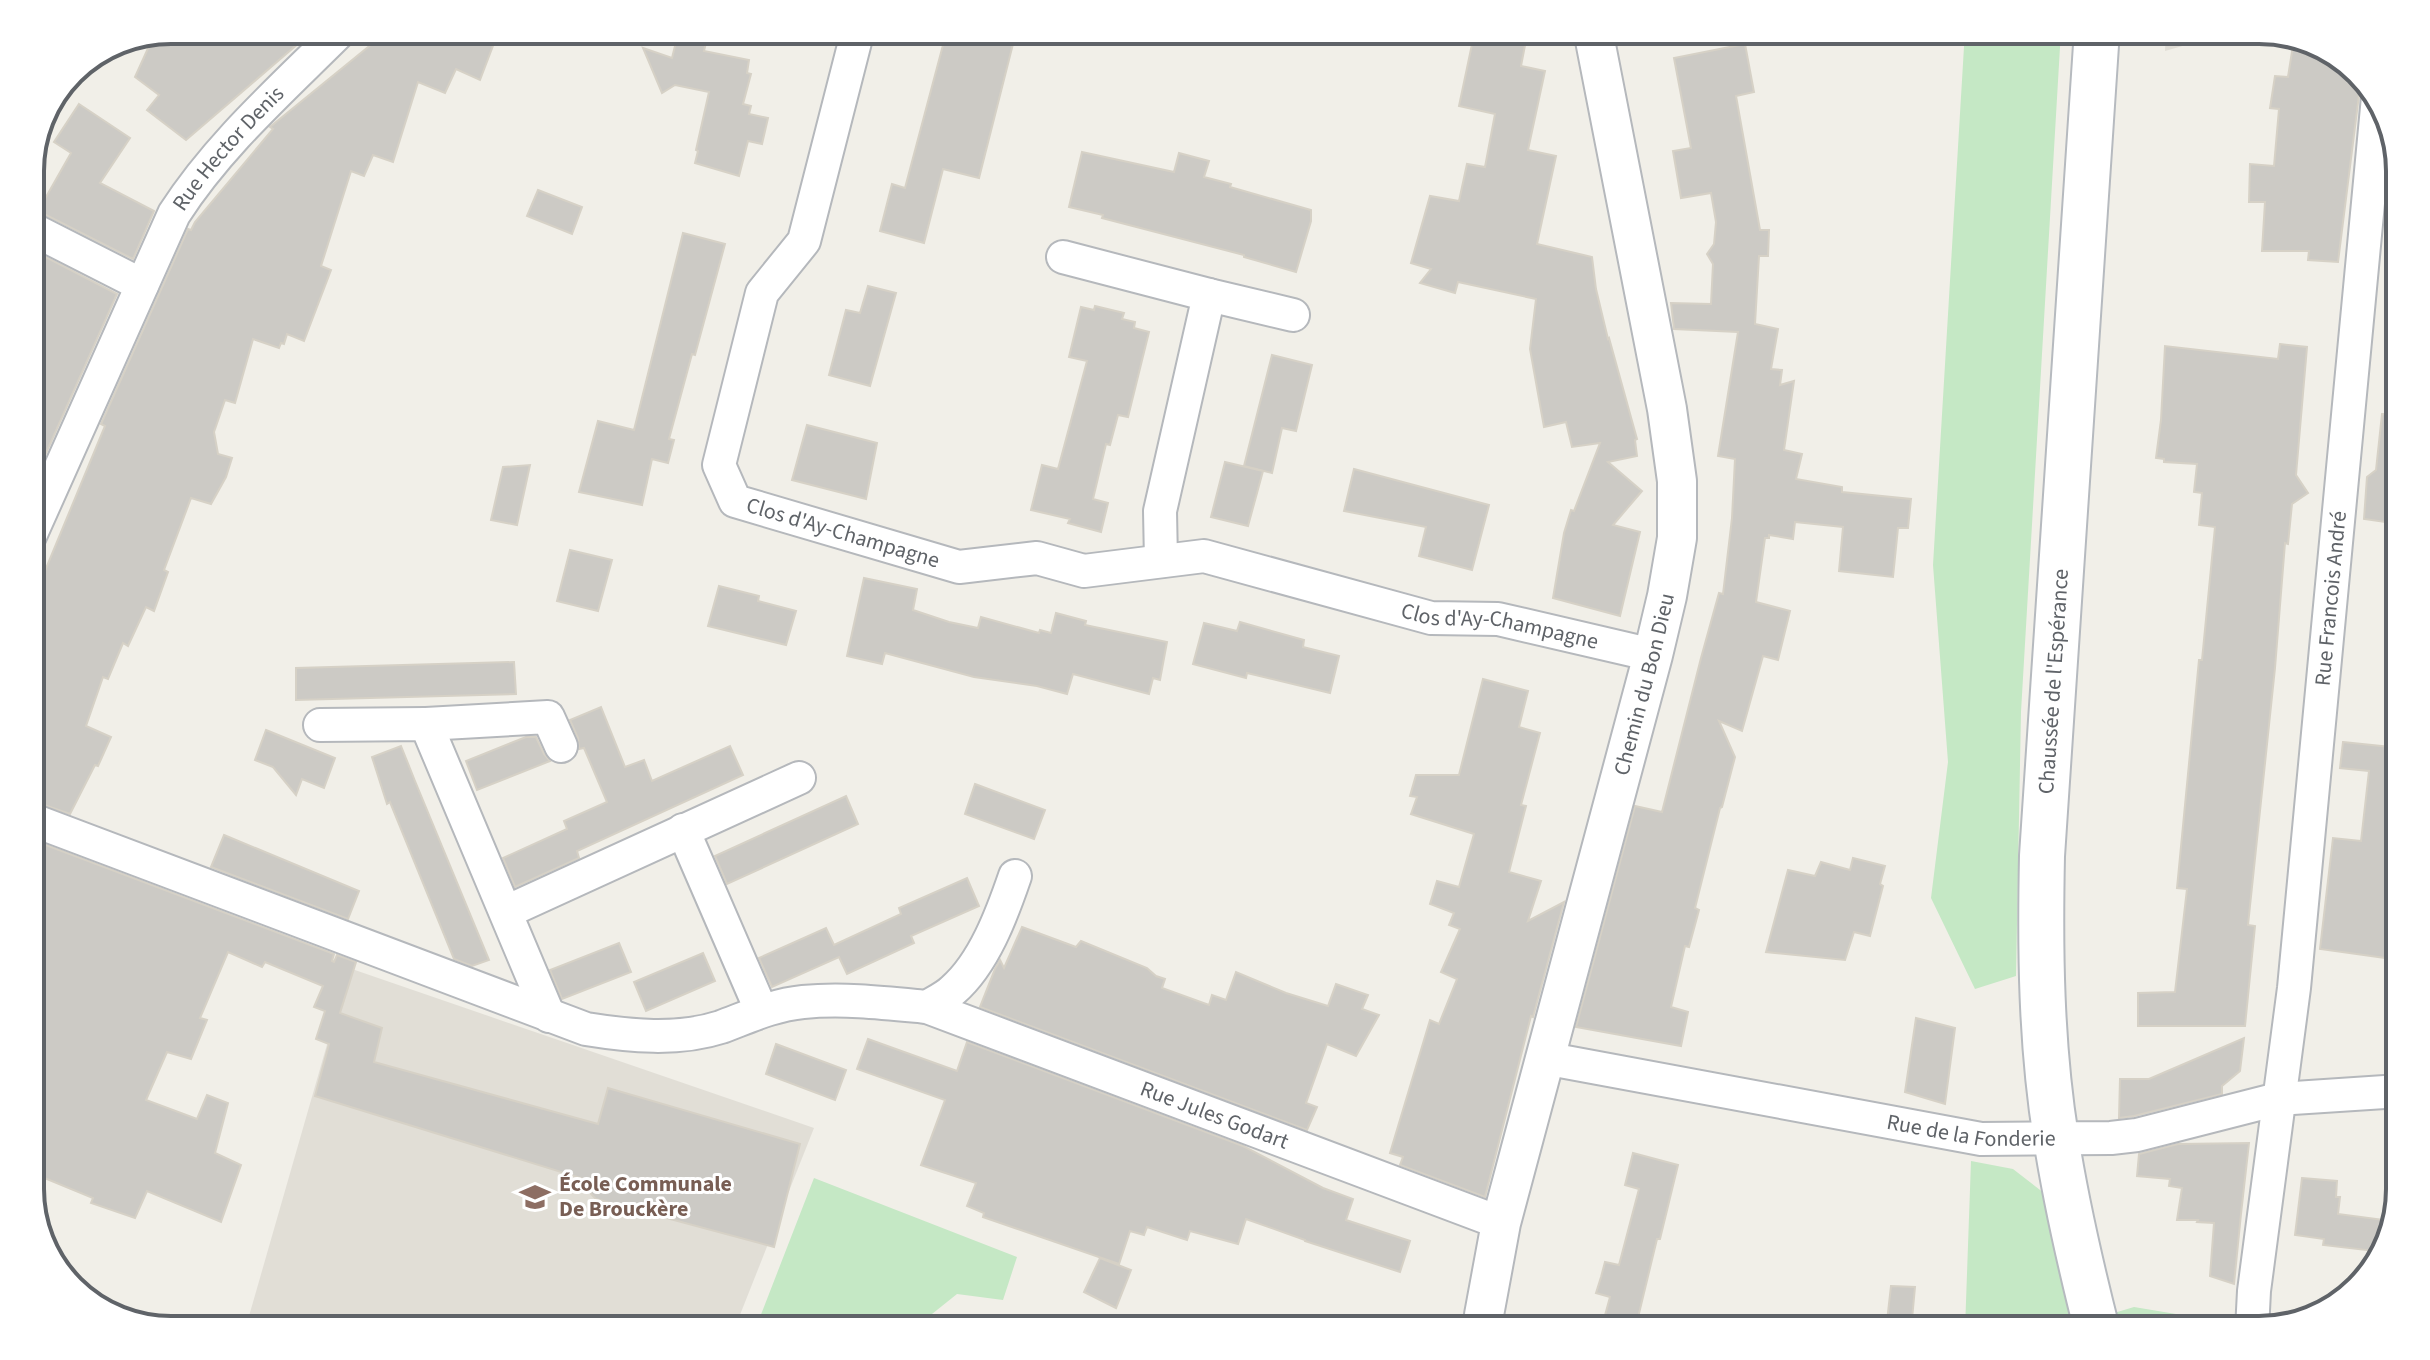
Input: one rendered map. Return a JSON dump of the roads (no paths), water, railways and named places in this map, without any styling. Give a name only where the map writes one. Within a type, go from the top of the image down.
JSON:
[{"type":"main road","name":"Chaussée de l'Espérance","points":[[2094,1316],[2056,1137],[2040,954],[2042,856],[2096,44]]},
{"type":"street","name":"Rue Hector Denis","points":[[44,505],[174,214],[221,149],[327,44]]},
{"type":"street","name":"Clos d'Ay-Champagne","points":[[854,44],[804,241],[762,293],[719,465],[735,501],[959,567],[1037,558],[1084,571],[1204,556],[1431,618],[1498,619],[1653,655]]},
{"type":"street","name":"Chemin du Bon Dieu","points":[[1484,1316],[1501,1223],[1653,655],[1677,538],[1677,481],[1667,409],[1596,44]]},
{"type":"street","name":"Rue Francois André","points":[[2253,1316],[2296,972],[2376,122]]},
{"type":"street","points":[[44,235],[142,285]]},
{"type":"street","points":[[1063,257],[1293,315]]},
{"type":"street","points":[[1161,561],[1160,511],[1209,295]]},
{"type":"street","points":[[320,725],[426,724],[548,717],[561,746]]},
{"type":"street","points":[[426,724],[549,1016]]},
{"type":"street","points":[[506,912],[799,778]]},
{"type":"street","name":"Rue Jules Godart","points":[[44,824],[586,1029],[631,1036],[676,1035],[718,1028],[761,1010],[802,1002],[864,1001],[927,1007],[1501,1223]]},
{"type":"street","points":[[683,830],[761,1010]]},
{"type":"street","points":[[927,1007],[954,990],[978,960],[999,924],[1015,876]]},
{"type":"street","name":"Rue de la Fonderie","points":[[1544,1058],[1981,1139],[2137,1135],[2278,1099],[2386,1092]]},
{"type":"place","name":"École Communale De Brouckère","points":[[535,1197]]}]
